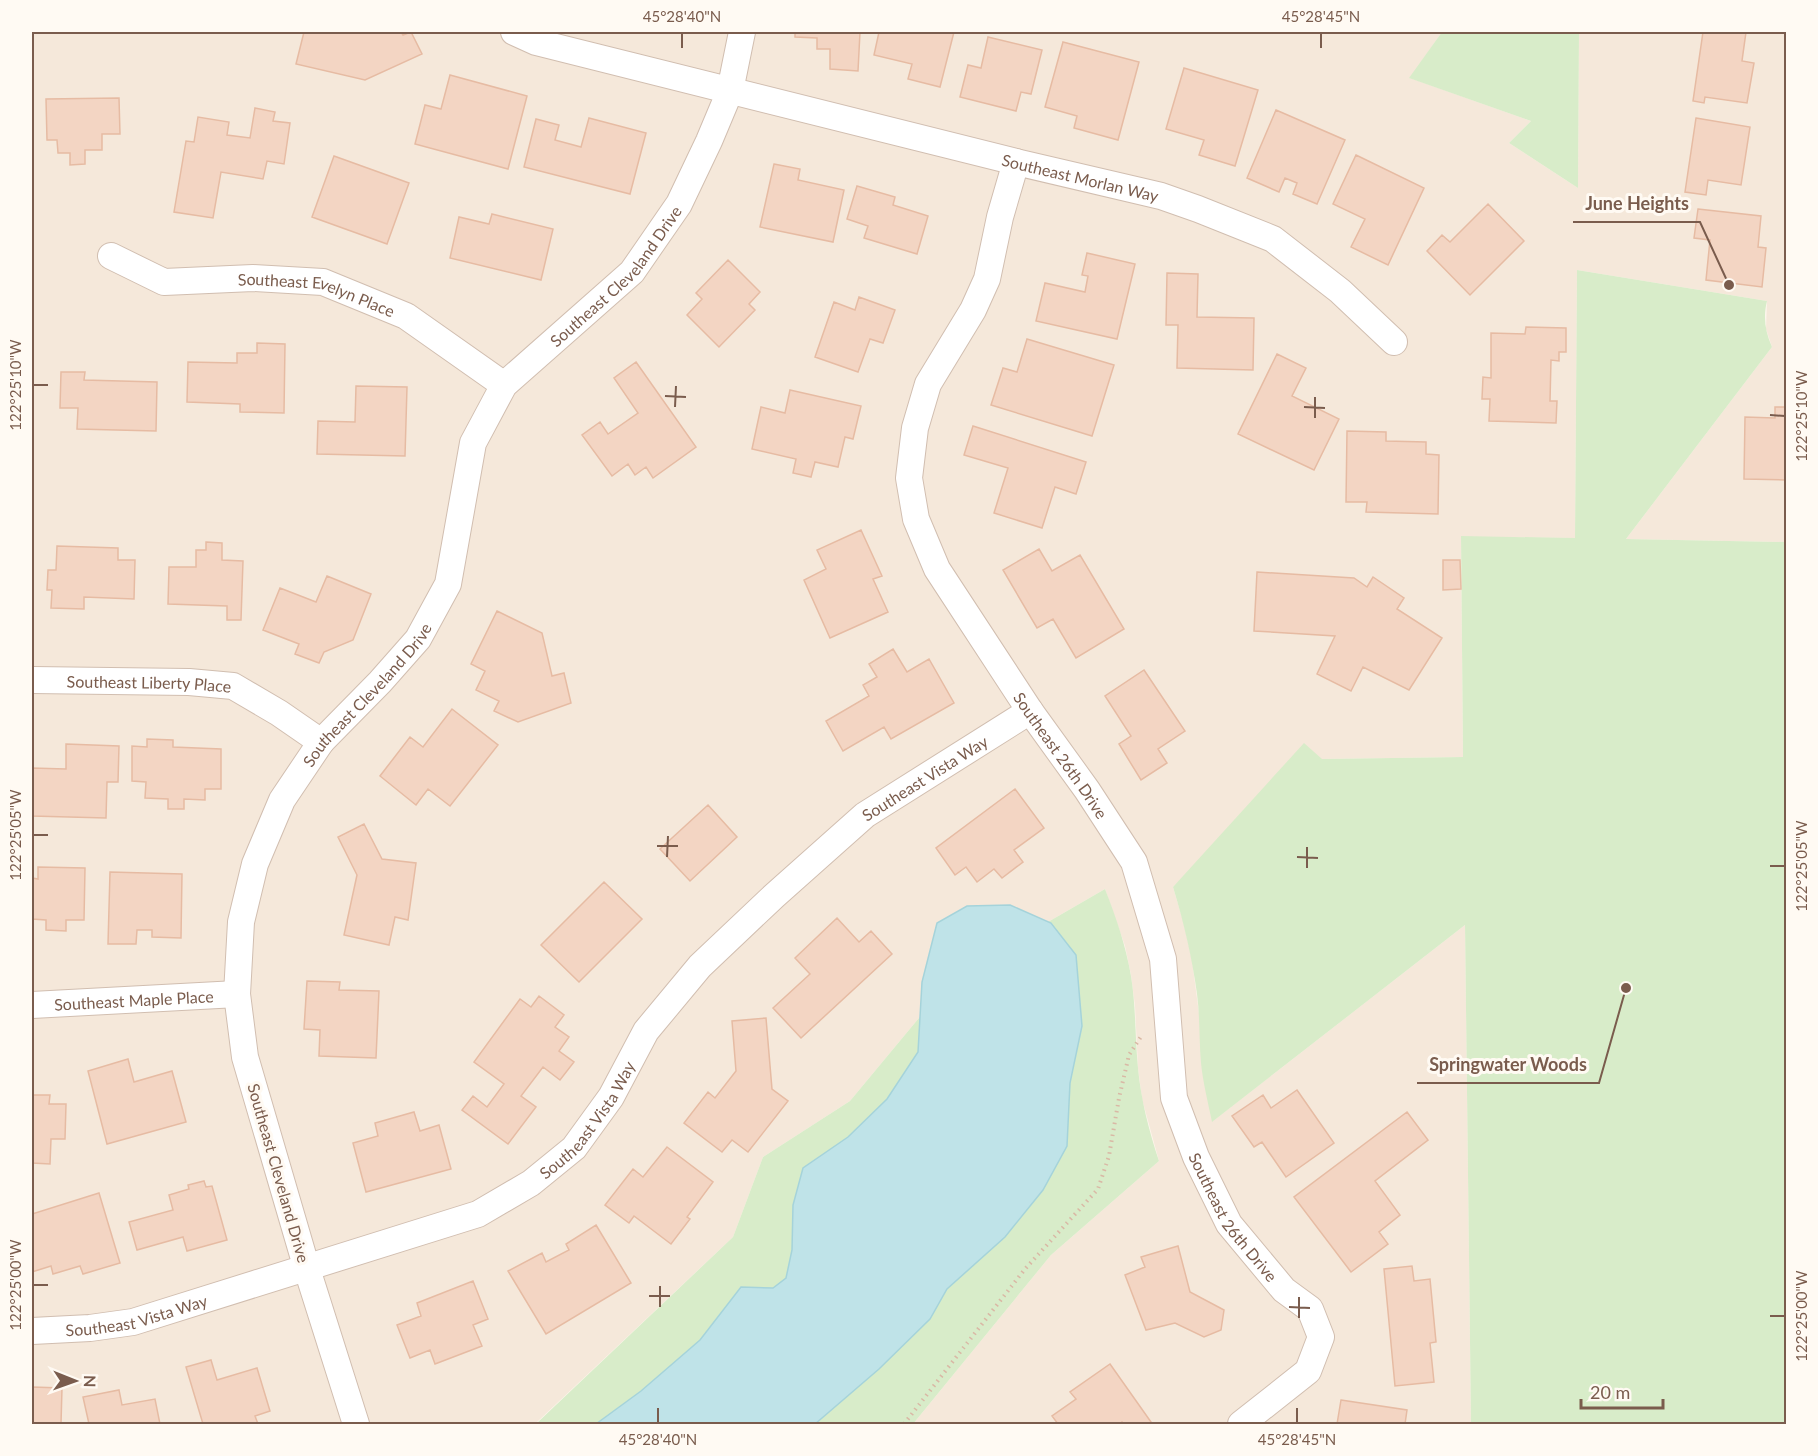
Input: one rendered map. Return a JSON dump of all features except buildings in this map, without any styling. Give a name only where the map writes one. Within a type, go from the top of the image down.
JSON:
[{"type":"street","name":"Southeast Morlan Way","points":[[514,32],[536,42],[1161,196],[1198,209],[1273,239],[1340,291],[1394,342]]},
{"type":"street","name":"Southeast Cleveland Drive","points":[[356,1425],[307,1269],[245,1057],[237,994],[241,922],[255,864],[282,800],[321,742],[380,682],[418,639],[448,584],[473,443],[504,385],[632,272],[679,204],[710,141],[730,91],[742,32]]},
{"type":"street","name":"Southeast 26th Drive","points":[[1016,162],[1000,217],[987,279],[973,310],[928,384],[915,428],[909,478],[916,519],[937,569],[1030,711],[1087,790],[1134,862],[1163,959],[1174,1098],[1196,1157],[1229,1224],[1284,1290],[1310,1309],[1321,1337],[1308,1371],[1241,1425]]},
{"type":"street","name":"Southeast Evelyn Place","points":[[111,256],[164,282],[253,278],[323,282],[406,316],[504,385]]},
{"type":"street","name":"Southeast Liberty Place","points":[[32,680],[189,682],[233,686],[279,713],[321,742]]},
{"type":"street","name":"Southeast Vista Way","points":[[32,1331],[90,1328],[133,1322],[478,1214],[531,1183],[574,1148],[611,1097],[646,1031],[700,966],[765,903],[865,815],[1030,711]]},
{"type":"street","name":"Southeast Maple Place","points":[[32,1005],[237,994]]},
{"type":"path","points":[[904,1425],[1025,1269],[1098,1189],[1109,1156],[1129,1055],[1140,1036],[1168,1020]]},
{"type":"shaded area","points":[[32,32],[1442,32],[1410,78],[1531,121],[1509,143],[1578,188],[1579,32],[1786,32],[1786,542],[1626,539],[1772,347],[1766,329],[1767,301],[1577,270],[1575,538],[1461,537],[1463,757],[1321,759],[1173,887],[1192,960],[1213,1121],[1465,925],[1471,1424],[913,1424],[1051,1255],[1159,1161],[1142,1099],[1131,975],[1125,946],[1105,889],[953,977],[850,1101],[763,1157],[733,1237],[536,1423],[32,1424]]},
{"type":"green space","points":[[1442,32],[1579,32],[1578,188],[1509,143],[1531,121],[1409,78]]},
{"type":"green space","points":[[1577,270],[1767,301],[1765,324],[1772,347],[1626,539],[1786,542],[1786,1424],[1471,1424],[1465,925],[1212,1122],[1204,1085],[1195,981],[1173,887],[1304,743],[1322,759],[1463,757],[1461,536],[1575,538]]},
{"type":"green space","points":[[1105,889],[1129,965],[1141,1092],[1159,1161],[1051,1255],[913,1424],[521,1424],[537,1423],[733,1237],[763,1157],[850,1101],[953,977]]},
{"type":"water","points":[[1010,905],[1051,923],[1076,955],[1082,1026],[1070,1083],[1067,1146],[1043,1190],[1005,1237],[947,1289],[930,1319],[879,1369],[815,1424],[596,1424],[641,1391],[700,1340],[741,1287],[773,1288],[786,1278],[792,1250],[793,1205],[803,1168],[848,1137],[887,1099],[918,1052],[922,982],[937,923],[967,906]]},
{"type":"place","name":"June Heights","points":[[1729,285]]},
{"type":"place","name":"Springwater Woods","points":[[1626,988]]}]
